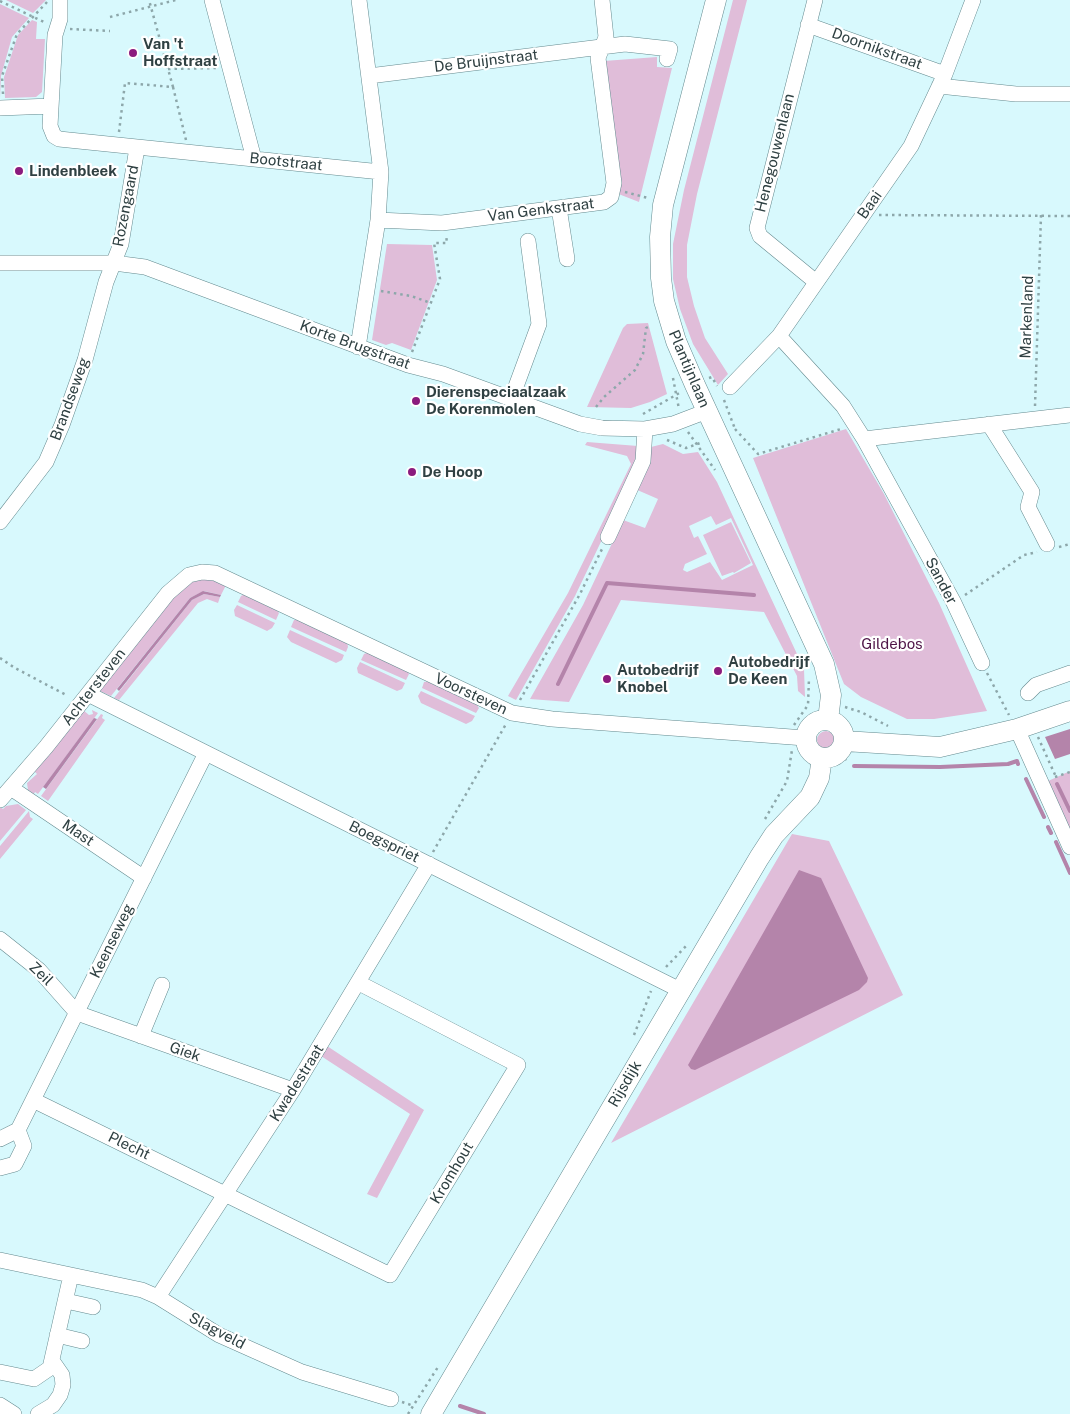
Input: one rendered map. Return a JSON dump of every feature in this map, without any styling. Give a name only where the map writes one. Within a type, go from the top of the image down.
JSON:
[{"type":"main road","name":"Plantijnlaan","points":[[716,0],[664,198],[660,237],[661,278],[667,314],[678,347],[824,664],[829,679],[830,713]]},
{"type":"main road","points":[[844,741],[940,747],[1013,722],[1070,711]]},
{"type":"main road","points":[[830,713],[840,727],[844,741],[837,754],[822,758],[810,751],[806,738],[807,731],[816,722],[830,713]]},
{"type":"main road","name":"Rijsdijk","points":[[432,1413],[680,990],[774,835],[810,796],[819,778],[822,758]]},
{"type":"street","points":[[212,0],[254,159]]},
{"type":"street","points":[[358,347],[378,220],[382,172],[359,0]]},
{"type":"street","name":"Van Genkstraat","points":[[378,220],[445,222],[604,202],[611,197],[614,188],[598,58],[606,37],[602,0]]},
{"type":"street","name":"Henegouwenlaan","points":[[814,0],[757,228],[760,236],[816,282]]},
{"type":"street","name":"Baai","points":[[726,390],[779,336],[911,146],[942,80],[973,0]]},
{"type":"street","points":[[2,108],[19,112],[52,106],[60,1]]},
{"type":"street","name":"Doornikstraat","points":[[808,25],[942,80],[1016,94],[1070,94]]},
{"type":"street","points":[[602,47],[626,44],[654,46],[670,49],[668,59]]},
{"type":"street","name":"De Bruijnstraat","points":[[369,76],[602,47]]},
{"type":"street","name":"Bootstraat","points":[[52,106],[50,126],[54,136],[64,140],[98,139],[118,146],[382,172]]},
{"type":"street","name":"Rozengaard","points":[[114,263],[121,244],[137,148]]},
{"type":"street","points":[[559,208],[567,259]]},
{"type":"street","points":[[511,400],[539,324],[528,241]]},
{"type":"street","name":"Korte Brugstraat","points":[[0,263],[114,263],[154,269],[181,282],[358,347],[408,365],[442,374],[580,424],[602,428],[645,428],[673,424],[707,411]]},
{"type":"street","name":"Brandseweg","points":[[0,522],[46,462],[62,426],[114,263]]},
{"type":"street","name":"Sander","points":[[779,336],[843,406],[855,424],[953,601],[982,663]]},
{"type":"street","points":[[864,439],[1070,415]]},
{"type":"street","points":[[989,424],[1032,492],[1028,507],[1048,547]]},
{"type":"street","points":[[608,537],[643,460],[645,428]]},
{"type":"street","name":"Voorsteven","points":[[189,575],[202,572],[215,573],[512,713],[552,719],[806,738]]},
{"type":"street","name":"Achtersteven","points":[[0,800],[85,699],[168,593],[189,575]]},
{"type":"street","points":[[1028,693],[1036,685],[1070,673]]},
{"type":"street","name":"Boegspriet","points":[[85,699],[206,752],[680,990]]},
{"type":"street","points":[[1013,722],[1070,847]]},
{"type":"street","name":"Keenseweg","points":[[18,1130],[206,752]]},
{"type":"street","name":"Mast","points":[[12,788],[144,878]]},
{"type":"street","name":"Kwadestraat","points":[[158,1297],[294,1090],[429,864]]},
{"type":"street","name":"Zeil","points":[[0,938],[39,970],[77,1013]]},
{"type":"street","name":"Kromhout","points":[[225,1193],[390,1275],[518,1065],[359,983]]},
{"type":"street","points":[[142,1036],[162,985]]},
{"type":"street","name":"Giek","points":[[77,1013],[294,1090]]},
{"type":"street","name":"Plecht","points":[[33,1100],[225,1193]]},
{"type":"street","points":[[0,1139],[18,1130],[24,1146],[15,1164],[0,1168]]},
{"type":"street","name":"Slagveld","points":[[0,1260],[142,1290],[158,1297],[219,1334],[302,1372],[391,1399]]},
{"type":"street","points":[[0,1372],[34,1379],[50,1368],[53,1362],[57,1335],[71,1275]]},
{"type":"street","points":[[66,1301],[93,1307]]},
{"type":"street","points":[[57,1335],[82,1340]]},
{"type":"street","points":[[38,1414],[53,1405],[60,1395],[63,1385],[62,1375],[53,1362]]},
{"type":"street","points":[[0,1406],[14,1414]]},
{"type":"path","points":[[149,0],[190,153]]},
{"type":"path","points":[[110,17],[176,0]]},
{"type":"path","points":[[0,1],[57,28],[110,32]]},
{"type":"path","points":[[2,108],[2,76],[17,34],[47,1],[60,1]]},
{"type":"path","points":[[168,69],[230,67]]},
{"type":"path","points":[[118,146],[125,83],[172,87]]},
{"type":"path","points":[[614,188],[650,199]]},
{"type":"path","points":[[862,215],[1070,216]]},
{"type":"path","name":"Markenland","points":[[1035,419],[1041,215]]},
{"type":"path","points":[[408,365],[440,279],[434,243],[447,243],[445,222]]},
{"type":"path","points":[[367,289],[411,296],[431,303]]},
{"type":"path","points":[[596,408],[602,399],[635,370],[643,354],[646,328],[650,326]]},
{"type":"path","name":"Plantijnlaan","points":[[708,371],[712,377]]},
{"type":"path","name":"Plantijnlaan","points":[[726,390],[735,429],[758,454],[855,424]]},
{"type":"path","points":[[953,601],[1024,555],[1048,547],[1070,544]]},
{"type":"path","points":[[0,658],[15,668],[85,699]]},
{"type":"path","points":[[982,663],[1013,722]]},
{"type":"path","points":[[830,713],[855,710],[894,728]]},
{"type":"path","points":[[1000,717],[1013,722]]},
{"type":"path","points":[[391,1399],[432,1413]]},
{"type":"green space","points":[[6,0],[46,0],[33,13]]},
{"type":"green space","points":[[733,0],[747,0],[697,194],[687,245],[687,277],[694,306],[705,338],[728,374],[718,385],[693,344],[680,309],[673,279],[673,244],[684,190]]},
{"type":"green space","points":[[0,4],[29,18],[12,37],[1,76],[0,98]]},
{"type":"green space","points":[[32,20],[37,22],[36,39],[45,39],[42,92],[36,97],[5,98],[4,77],[18,35]]},
{"type":"green space","points":[[657,57],[657,67],[672,68],[639,202],[616,193],[604,61]]},
{"type":"green space","points":[[387,244],[432,245],[437,280],[411,350],[392,343],[386,345],[372,340]]},
{"type":"green space","points":[[648,323],[667,394],[631,408],[587,407],[623,328],[627,324]]},
{"type":"green space","name":"Gildebos","points":[[846,429],[884,494],[939,603],[987,711],[934,719],[907,719],[861,697],[844,684],[753,458]]},
{"type":"green space","points":[[587,442],[638,446],[640,448],[609,525],[575,596],[516,700],[508,696],[568,593],[631,464],[627,456],[585,445]]},
{"type":"green space","points":[[663,444],[683,454],[698,452],[717,482],[804,669],[805,697],[798,691],[797,676],[764,612],[621,600],[569,702],[530,699],[583,605],[623,520],[645,528],[658,499],[635,489],[651,447]],"holes":[[[711,516],[716,525],[731,518],[753,565],[722,580],[710,562],[687,572],[683,570],[685,564],[707,554],[698,536],[694,538],[689,526]]]},
{"type":"green space","points":[[731,522],[751,563],[734,573],[722,576],[703,535]]},
{"type":"green space","points":[[206,577],[226,585],[221,595],[204,591],[190,598],[111,696],[100,691],[171,599],[191,580]]},
{"type":"green space","points":[[204,594],[220,597],[218,603],[207,599],[198,603],[119,700],[114,698],[192,600]]},
{"type":"green space","points":[[245,594],[276,609],[279,613],[276,620],[238,602],[241,596]]},
{"type":"green space","points":[[237,605],[275,623],[267,631],[235,616],[234,610]]},
{"type":"green space","points":[[294,620],[300,620],[347,642],[346,652],[291,627]]},
{"type":"green space","points":[[290,630],[344,655],[342,660],[336,663],[291,642],[287,637]]},
{"type":"green space","points":[[369,652],[407,670],[409,674],[406,680],[361,660],[364,654]]},
{"type":"green space","points":[[360,662],[405,683],[402,689],[397,691],[358,673],[357,668]]},
{"type":"green space","points":[[431,681],[475,702],[479,708],[476,713],[422,688],[424,682]]},
{"type":"green space","points":[[421,691],[475,716],[472,721],[466,724],[421,703],[418,696]]},
{"type":"green space","points":[[83,710],[89,715],[93,714],[92,710],[98,713],[38,794],[35,792],[34,794],[28,790],[27,783],[37,774],[33,770]]},
{"type":"green space","points":[[101,714],[105,720],[48,801],[41,796]]},
{"type":"green space","points":[[826,731],[832,734],[835,740],[832,746],[826,749],[820,746],[817,740],[820,734]]},
{"type":"green space","points":[[1070,771],[1070,832],[1046,782]]},
{"type":"green space","points":[[18,804],[26,810],[0,841],[0,807],[3,809],[6,806]]},
{"type":"green space","points":[[29,811],[30,817],[33,819],[0,859],[0,846]]},
{"type":"green space","points":[[792,834],[829,841],[903,995],[611,1143]]},
{"type":"green space","points":[[327,1046],[424,1110],[377,1198],[367,1194],[410,1114],[321,1056]]},
{"type":"shaded area","points":[[203,591],[221,595],[220,597],[204,594],[192,600],[119,691],[117,689],[190,598]]},
{"type":"shaded area","points":[[94,718],[97,719],[46,789],[43,787]]},
{"type":"shaded area","points":[[1070,729],[1070,754],[1055,759],[1045,737]]},
{"type":"shaded area","points":[[799,870],[821,878],[868,978],[867,982],[859,990],[695,1070],[691,1069],[688,1065]]},
{"type":"waterway","points":[[558,684],[607,583],[754,595]]},
{"type":"waterway","points":[[854,766],[940,767],[1008,764],[1017,761],[1018,764]]},
{"type":"waterway","points":[[1026,779],[1044,817]]},
{"type":"waterway","points":[[1057,784],[1070,811]]},
{"type":"waterway","points":[[1048,827],[1051,833]]},
{"type":"waterway","points":[[1056,842],[1070,873]]},
{"type":"waterway","points":[[460,1406],[484,1414]]},
{"type":"place","name":"Van 't Hoffstraat","points":[[133,53]]},
{"type":"place","name":"Lindenbleek","points":[[19,171]]},
{"type":"place","name":"Dierenspeciaalzaak De Korenmolen","points":[[416,401]]},
{"type":"place","name":"De Hoop","points":[[412,472]]},
{"type":"place","name":"Autobedrijf De Keen","points":[[718,671]]},
{"type":"place","name":"Autobedrijf Knobel","points":[[607,679]]}]
